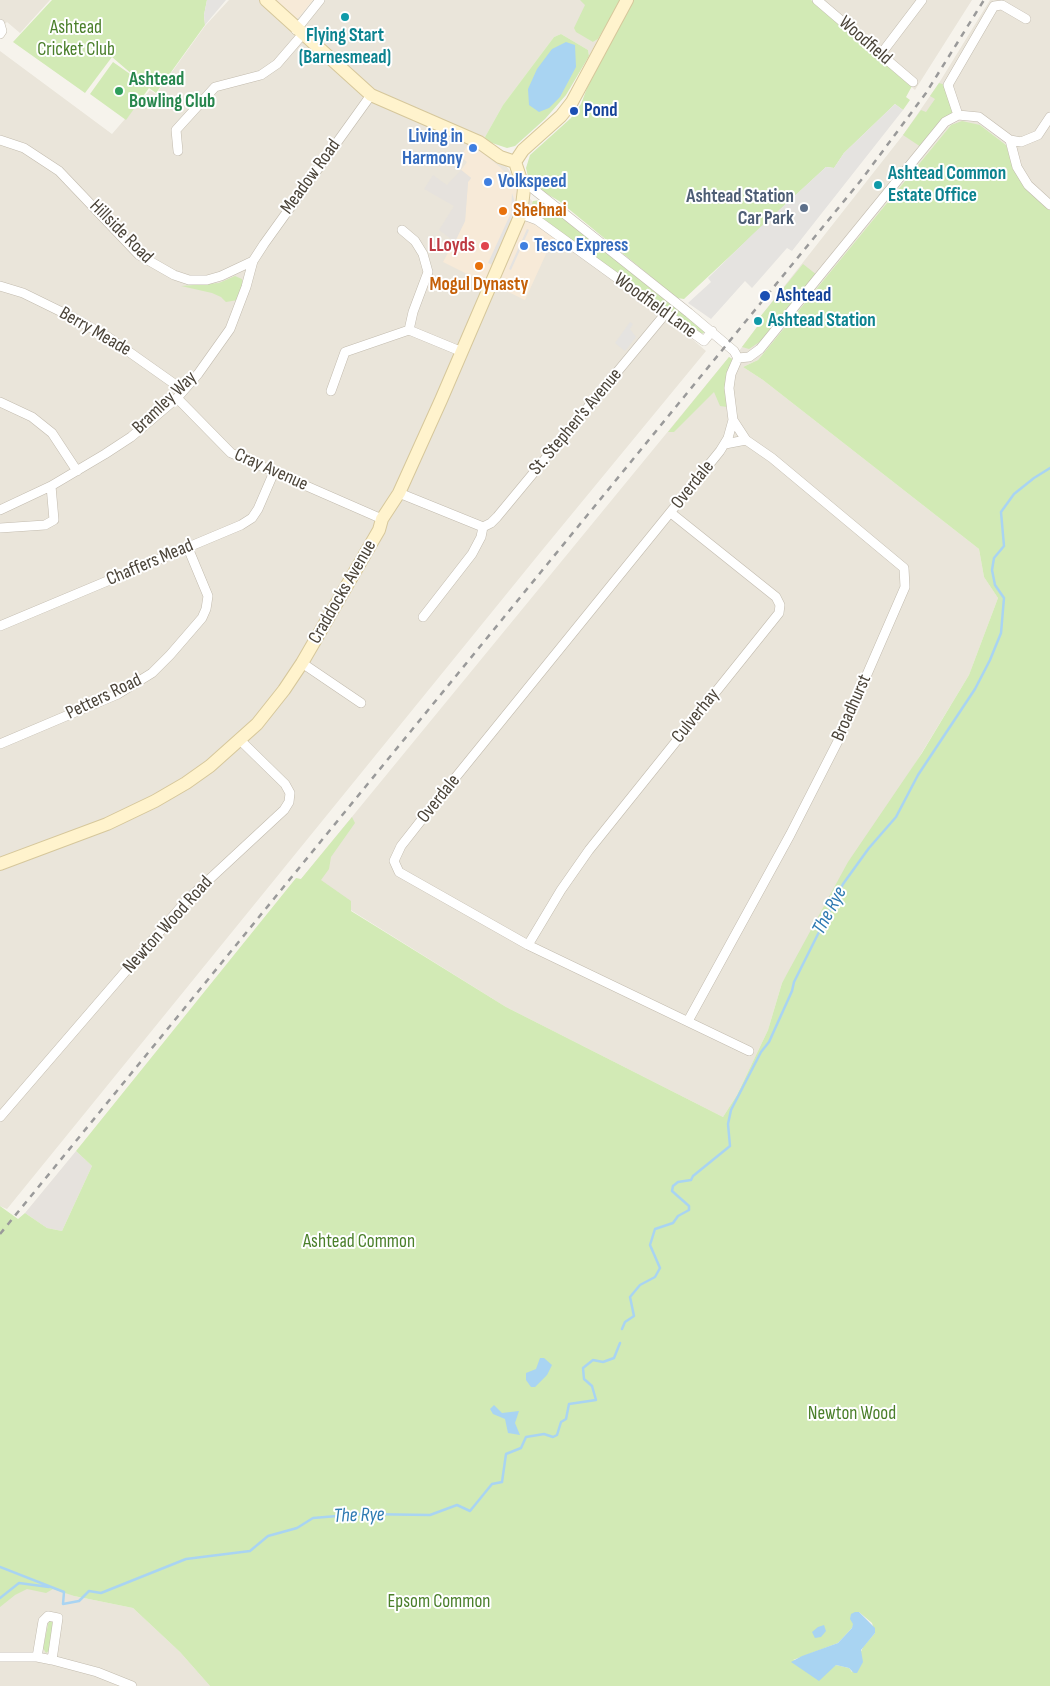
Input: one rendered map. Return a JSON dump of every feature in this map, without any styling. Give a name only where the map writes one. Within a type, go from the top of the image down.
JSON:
[{"type":"street","points":[[266,0],[299,33],[371,95],[479,142],[500,157],[515,162],[524,150],[561,116],[572,102],[627,0]]},
{"type":"street","points":[[178,151],[176,130],[215,87],[261,75],[277,64],[320,0]]},
{"type":"street","name":"Woodfield","points":[[816,0],[914,82]]},
{"type":"street","points":[[881,54],[922,0]]},
{"type":"street","points":[[958,115],[948,85],[994,6],[1002,5],[1026,19]]},
{"type":"street","points":[[0,24],[2,31],[0,34]]},
{"type":"street","name":"Meadow Road","points":[[253,261],[371,95]]},
{"type":"street","points":[[738,358],[750,357],[760,349],[940,127],[958,115],[973,116],[986,120],[1010,140],[1022,142],[1038,135],[1050,117]]},
{"type":"street","name":"Hillside Road","points":[[0,140],[24,148],[59,171],[139,255],[174,275],[189,280],[207,280],[221,276],[253,261]]},
{"type":"street","points":[[1010,140],[1017,167],[1028,185],[1050,205]]},
{"type":"street","name":"Woodfield Lane","points":[[515,162],[522,180],[712,331],[734,351],[738,358]]},
{"type":"street","name":"Craddocks Avenue","points":[[0,864],[107,824],[155,801],[210,766],[266,714],[302,663],[379,530],[382,519],[399,493],[521,214],[525,198],[522,180]]},
{"type":"street","points":[[525,198],[543,198]]},
{"type":"street","name":"Woodfield Lane","points":[[521,214],[537,220],[704,341],[712,331]]},
{"type":"street","points":[[402,230],[415,241],[423,254],[428,272],[413,312],[409,330]]},
{"type":"street","name":"Bramley Way","points":[[0,510],[52,486],[77,471],[130,437],[176,398],[230,329],[246,287],[253,261]]},
{"type":"street","name":"Berry Meade","points":[[0,286],[23,293],[108,337],[183,390]]},
{"type":"street","name":"St. Stephen's Avenue","points":[[423,617],[472,554],[481,537],[483,527],[497,517],[666,313]]},
{"type":"street","points":[[331,391],[345,352],[409,330],[460,351]]},
{"type":"street","name":"Broadhurst","points":[[688,1021],[790,835],[838,741],[905,586],[904,568],[772,458],[746,440],[733,420],[729,388],[731,374],[738,358]]},
{"type":"street","name":"Cray Avenue","points":[[176,398],[225,449],[382,519]]},
{"type":"street","points":[[0,402],[32,417],[52,433],[77,471]]},
{"type":"street","name":"Overdale","points":[[733,420],[725,444],[396,855],[394,861],[399,872],[528,944],[748,1051]]},
{"type":"street","points":[[725,444],[746,440]]},
{"type":"street","name":"Chaffers Mead","points":[[0,626],[188,548],[252,518],[274,472]]},
{"type":"street","points":[[0,528],[45,525],[54,520],[52,486]]},
{"type":"street","points":[[399,493],[483,527]]},
{"type":"street","name":"Culverhay","points":[[528,944],[589,850],[767,628],[780,609],[776,597],[671,513]]},
{"type":"street","name":"Petters Road","points":[[0,744],[118,694],[152,673],[170,655],[202,618],[206,610],[208,596],[188,548]]},
{"type":"street","points":[[302,663],[361,703]]},
{"type":"street","name":"Newton Wood Road","points":[[0,1117],[187,900],[284,810],[289,802],[290,793],[285,784],[240,740]]},
{"type":"street","points":[[37,1657],[43,1621],[48,1616],[58,1618],[52,1660]]},
{"type":"street","points":[[0,1658],[37,1657],[52,1660],[97,1672],[132,1686]]},
{"type":"shaded area","points":[[0,0],[50,0],[20,33],[7,22],[0,29]]},
{"type":"shaded area","points":[[207,0],[226,0],[205,25],[204,15]]},
{"type":"shaded area","points":[[229,0],[259,0],[286,25],[299,17],[313,0],[587,0],[593,42],[598,39],[589,56],[588,50],[561,34],[554,37],[503,105],[485,137],[531,200],[706,351],[7,1209],[0,1206],[0,51],[112,134],[150,90],[156,94],[205,26]]},
{"type":"shaded area","points":[[259,0],[313,0],[299,17],[286,26]]},
{"type":"shaded area","points":[[811,0],[972,0],[915,90],[835,18]]},
{"type":"shaded area","points":[[990,0],[1050,0],[1050,210],[1031,193],[1015,172],[1006,145],[980,125],[951,125],[758,360],[743,367],[763,380],[979,549],[984,577],[998,598],[969,675],[782,983],[768,1030],[737,1095],[723,1117],[506,1007],[301,879],[729,357],[733,359],[763,319],[760,317],[903,135],[939,83]]},
{"type":"shaded area","name":"Ashtead Station Car Park","points":[[895,104],[903,110],[792,251],[787,248],[752,288],[745,281],[711,319],[688,303],[711,282],[708,278],[754,233],[826,167],[834,168],[844,153]]},
{"type":"shaded area","points":[[469,142],[500,167],[513,181],[518,191],[518,209],[485,283],[443,262],[465,221],[468,182],[471,178],[461,170],[467,162],[461,157]]},
{"type":"shaded area","points":[[461,170],[471,178],[468,182],[465,221],[455,242],[439,230],[454,206],[424,189],[433,175],[447,185]]},
{"type":"shaded area","points":[[512,193],[517,209],[493,265],[488,263],[511,213]]},
{"type":"shaded area","points":[[522,221],[536,222],[558,238],[546,254],[525,300],[496,286]]},
{"type":"shaded area","points":[[527,229],[529,230],[511,270],[509,269]]},
{"type":"shaded area","points":[[630,322],[633,324],[630,329],[636,337],[625,351],[615,343]]},
{"type":"shaded area","points":[[76,1151],[92,1166],[62,1231],[47,1228],[25,1213]]},
{"type":"shaded area","points":[[32,1580],[74,1596],[133,1608],[180,1652],[210,1686],[0,1686],[0,1582]]},
{"type":"green space","name":"Ashtead Cricket Club","points":[[52,0],[207,0],[204,15],[205,25],[156,93],[149,88],[126,120],[90,94],[113,62],[140,81],[112,57],[85,93],[13,42]]},
{"type":"green space","points":[[580,0],[621,0],[598,39],[593,42],[576,32],[574,28],[585,5]]},
{"type":"green space","points":[[633,0],[811,0],[912,86],[906,97],[910,100],[903,110],[895,104],[844,153],[834,168],[826,167],[684,299],[677,298],[559,201],[537,188],[529,181],[526,168],[530,155],[571,118],[581,104],[587,88]]},
{"type":"green space","points":[[561,34],[588,50],[589,56],[566,95],[545,119],[515,146],[507,148],[486,141],[485,137],[503,105],[554,37]]},
{"type":"green space","points":[[939,83],[946,85],[954,110],[950,117],[921,147],[903,135],[921,110],[926,112],[935,99],[930,96]]},
{"type":"green space","name":"Ashtead Common","points":[[962,121],[980,125],[1006,145],[1015,172],[1031,193],[1050,210],[1050,1686],[210,1686],[180,1652],[133,1608],[74,1596],[53,1589],[46,1593],[27,1589],[15,1595],[0,1607],[0,1206],[18,1219],[25,1213],[47,1228],[62,1231],[92,1166],[76,1151],[296,878],[301,879],[352,817],[355,823],[331,857],[329,869],[321,880],[351,901],[351,911],[506,1007],[723,1117],[737,1095],[768,1030],[782,983],[848,862],[922,753],[969,675],[998,598],[984,577],[979,549],[763,380],[743,367],[758,360],[951,125]],"holes":[[[859,1612],[872,1623],[875,1633],[863,1647],[852,1672],[849,1668],[836,1665],[831,1667],[793,1660],[838,1643],[852,1628]]]},
{"type":"green space","points":[[540,200],[594,239],[705,332],[700,335],[534,213],[531,207],[533,201]]},
{"type":"green space","points":[[803,264],[817,275],[761,341],[749,349],[742,347],[763,319],[760,317]]},
{"type":"green space","points":[[235,276],[242,279],[243,284],[238,300],[226,302],[221,297],[212,293],[181,286],[219,283]]},
{"type":"green space","points":[[729,357],[734,360],[726,382],[727,407],[720,406],[714,392],[674,432],[668,432]]},
{"type":"green space","points":[[49,1620],[53,1621],[50,1650],[46,1653],[43,1648]]},
{"type":"water","points":[[566,42],[575,45],[576,67],[560,97],[549,108],[539,112],[529,105],[528,89],[537,69],[552,49]]},
{"type":"water","points":[[540,1358],[544,1358],[552,1365],[547,1375],[535,1387],[531,1387],[526,1380],[526,1373],[536,1369]]},
{"type":"water","points":[[494,1405],[502,1413],[519,1411],[515,1423],[520,1435],[508,1433],[505,1419],[493,1414],[490,1409]]},
{"type":"water","points":[[859,1612],[875,1628],[875,1633],[861,1650],[863,1662],[857,1673],[854,1673],[849,1668],[836,1665],[819,1681],[791,1662],[838,1643],[852,1628],[853,1624],[850,1619],[851,1614]]},
{"type":"water","points":[[824,1625],[826,1631],[821,1637],[815,1638],[812,1632]]},
{"type":"waterway","name":"The Rye","points":[[622,1329],[625,1322],[634,1316],[630,1297],[640,1285],[655,1277],[660,1268],[650,1245],[655,1229],[673,1223],[678,1216],[689,1210],[689,1206],[672,1191],[673,1186],[678,1182],[691,1180],[693,1176],[730,1146],[728,1124],[731,1110],[761,1052],[769,1042],[792,991],[794,982],[843,884],[869,848],[896,817],[918,775],[975,689],[990,660],[1001,633],[1004,598],[995,585],[992,570],[994,558],[1004,546],[1001,512],[1014,494],[1050,468]]},
{"type":"waterway","name":"The Rye","points":[[0,1567],[64,1592],[63,1604],[79,1601],[89,1591],[101,1593],[186,1559],[250,1551],[268,1536],[297,1528],[313,1518],[362,1514],[430,1515],[457,1505],[470,1511],[492,1484],[502,1482],[506,1454],[521,1448],[526,1437],[544,1434],[553,1437],[557,1435],[561,1422],[566,1419],[569,1404],[596,1400],[592,1386],[584,1379],[583,1368],[593,1360],[603,1362],[614,1358],[620,1343]]},
{"type":"waterway","points":[[0,1598],[19,1583],[49,1587]]},
{"type":"railway","points":[[0,1234],[862,179],[926,93],[984,0]]},
{"type":"place","name":"Flying Start (Barnesmead)","points":[[345,17]]},
{"type":"place","name":"Ashtead Bowling Club","points":[[119,91]]},
{"type":"place","name":"Pond","points":[[574,111]]},
{"type":"place","name":"Living in Harmony","points":[[473,148]]},
{"type":"place","name":"Volkspeed","points":[[488,182]]},
{"type":"place","name":"Ashtead Common Estate Office","points":[[878,185]]},
{"type":"place","name":"Ashtead Station Car Park","points":[[804,208]]},
{"type":"place","name":"Shehnai","points":[[503,211]]},
{"type":"place","name":"LLoyds","points":[[485,246]]},
{"type":"place","name":"Tesco Express","points":[[524,246]]},
{"type":"place","name":"Mogul Dynasty","points":[[479,266]]},
{"type":"place","name":"Ashtead","points":[[765,296]]},
{"type":"place","name":"Ashtead Station","points":[[758,321]]},
{"type":"park label","name":"Newton Wood","points":[[852,1414]]},
{"type":"park label","name":"Epsom Common","points":[[439,1602]]}]
